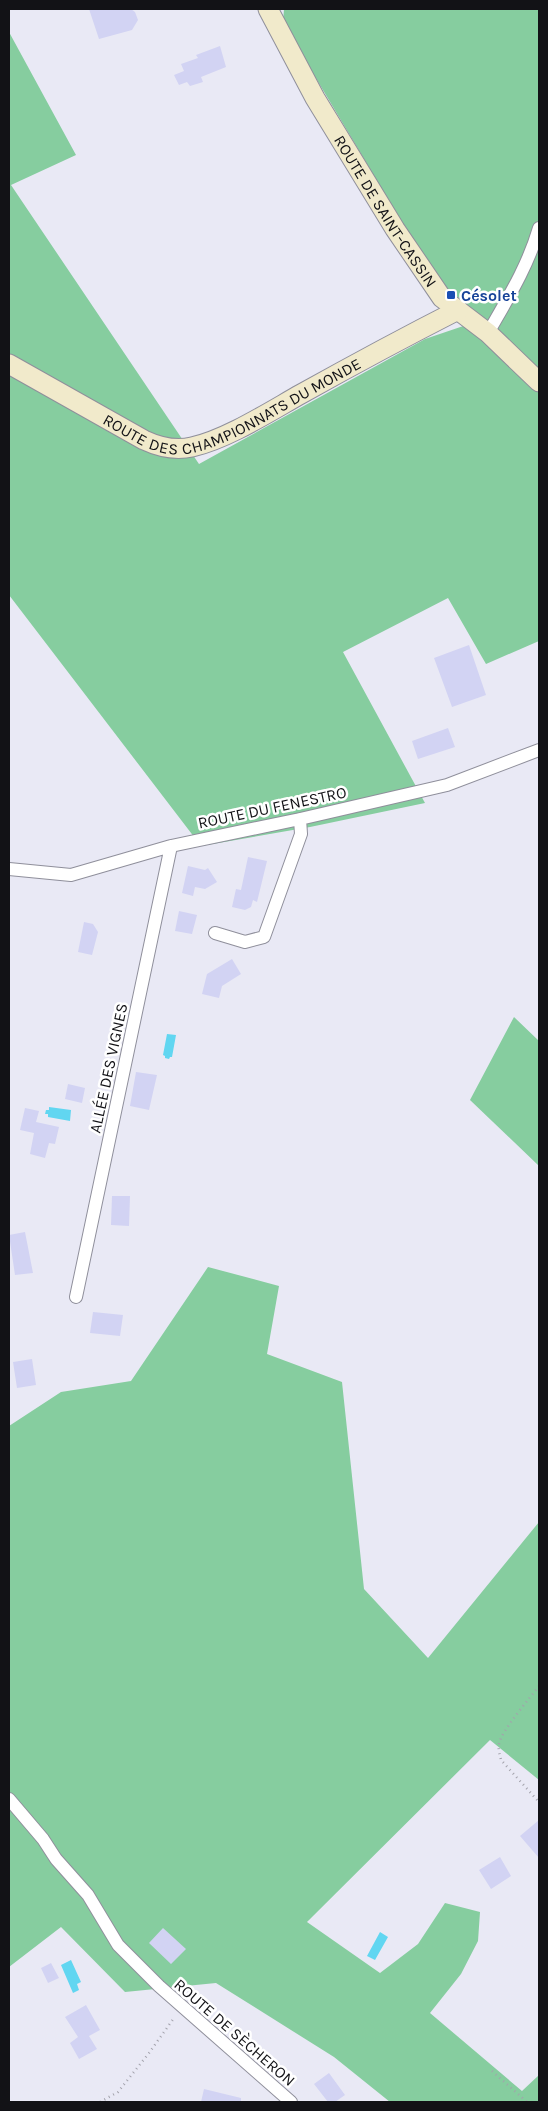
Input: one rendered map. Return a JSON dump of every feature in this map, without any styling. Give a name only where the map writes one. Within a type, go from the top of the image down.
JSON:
[{"type":"street","name":"ROUTE DE SAINT-CASSIN","points":[[268,9],[315,98],[395,229],[442,298],[488,333],[539,382]]},
{"type":"street","points":[[488,333],[517,284],[531,255],[539,228]]},
{"type":"street","name":"ROUTE DES CHAMPIONNATS DU MONDE","points":[[9,364],[159,447],[190,448],[209,442],[262,416],[458,310]]},
{"type":"street","name":"ROUTE DU FENESTRO","points":[[9,870],[71,875],[171,846],[447,785],[539,750]]},
{"type":"street","points":[[215,933],[245,942],[264,937],[301,834],[300,819]]},
{"type":"street","name":"ALLÉE DES VIGNES","points":[[76,1297],[171,846]]},
{"type":"street","name":"ROUTE DE SÈCHERON","points":[[9,1799],[44,1838],[56,1859],[88,1895],[118,1945],[158,1986],[290,2102]]},
{"type":"path","points":[[539,1686],[504,1733],[499,1743],[499,1752],[501,1760],[539,1802]]},
{"type":"path","points":[[100,2102],[118,2092],[170,2023]]},
{"type":"path","points":[[492,2071],[527,2102]]},
{"type":"green space","points":[[284,9],[539,9],[539,641],[486,664],[448,598],[343,652],[425,803],[310,827],[201,846],[9,595],[9,32],[76,155],[11,185],[199,464],[425,339],[484,319],[435,278],[283,23]]},
{"type":"green space","points":[[514,1017],[539,1041],[539,1166],[470,1100]]},
{"type":"green space","points":[[208,1267],[279,1286],[267,1354],[342,1382],[364,1589],[428,1658],[539,1522],[539,1780],[490,1740],[307,1922],[380,1973],[418,1944],[445,1903],[480,1912],[478,1941],[461,1974],[430,2013],[522,2091],[539,2075],[539,2102],[390,2102],[334,2057],[216,1983],[125,1992],[61,1927],[9,1967],[9,1426],[61,1392],[131,1381]]},
{"type":"water","points":[[167,1034],[176,1035],[172,1057],[169,1059],[163,1055]]},
{"type":"water","points":[[49,1107],[71,1110],[70,1121],[48,1117],[48,1114],[45,1114]]},
{"type":"water","points":[[380,1932],[388,1937],[375,1960],[367,1956]]},
{"type":"water","points":[[71,1960],[81,1982],[77,1984],[79,1990],[73,1993],[61,1965]]},
{"type":"building","points":[[89,9],[131,9],[135,12],[138,20],[132,30],[99,39]]},
{"type":"building","points":[[220,46],[226,67],[201,77],[203,82],[190,86],[187,82],[179,85],[174,75],[184,71],[181,64],[198,58],[196,55]]},
{"type":"building","points":[[469,645],[486,695],[452,707],[434,658]]},
{"type":"building","points":[[448,728],[455,747],[418,759],[412,741]]},
{"type":"building","points":[[248,857],[267,861],[257,902],[253,900],[251,907],[245,910],[232,907],[236,889],[241,890]]},
{"type":"building","points":[[188,866],[205,870],[208,868],[217,882],[205,889],[195,887],[193,896],[182,893]]},
{"type":"building","points":[[179,911],[197,915],[192,934],[175,931]]},
{"type":"building","points":[[84,922],[93,924],[98,932],[92,955],[78,952]]},
{"type":"building","points":[[232,959],[241,974],[222,986],[219,998],[202,994],[207,974]]},
{"type":"building","points":[[136,1072],[157,1075],[149,1110],[130,1106]]},
{"type":"building","points":[[68,1084],[85,1088],[82,1103],[65,1099]]},
{"type":"building","points":[[25,1108],[39,1111],[36,1122],[59,1127],[55,1144],[49,1143],[45,1158],[30,1154],[34,1133],[20,1130]]},
{"type":"building","points":[[112,1196],[130,1196],[129,1226],[111,1225]]},
{"type":"building","points":[[25,1232],[33,1273],[15,1275],[9,1235]]},
{"type":"building","points":[[93,1312],[123,1315],[120,1336],[90,1333]]},
{"type":"building","points":[[32,1359],[36,1385],[17,1388],[13,1362]]},
{"type":"building","points":[[539,1820],[539,1858],[520,1836]]},
{"type":"building","points":[[500,1857],[511,1876],[491,1889],[479,1870]]},
{"type":"building","points":[[163,1928],[186,1949],[171,1964],[149,1943]]},
{"type":"building","points":[[51,1963],[59,1978],[48,1983],[41,1968]]},
{"type":"building","points":[[86,2005],[100,2030],[89,2036],[97,2049],[79,2059],[70,2043],[78,2037],[65,2017]]},
{"type":"building","points":[[329,2073],[345,2095],[335,2102],[328,2102],[314,2084]]},
{"type":"building","points":[[204,2089],[241,2098],[241,2102],[201,2102]]},
{"type":"place","name":"Césolet","points":[[451,295]]}]
